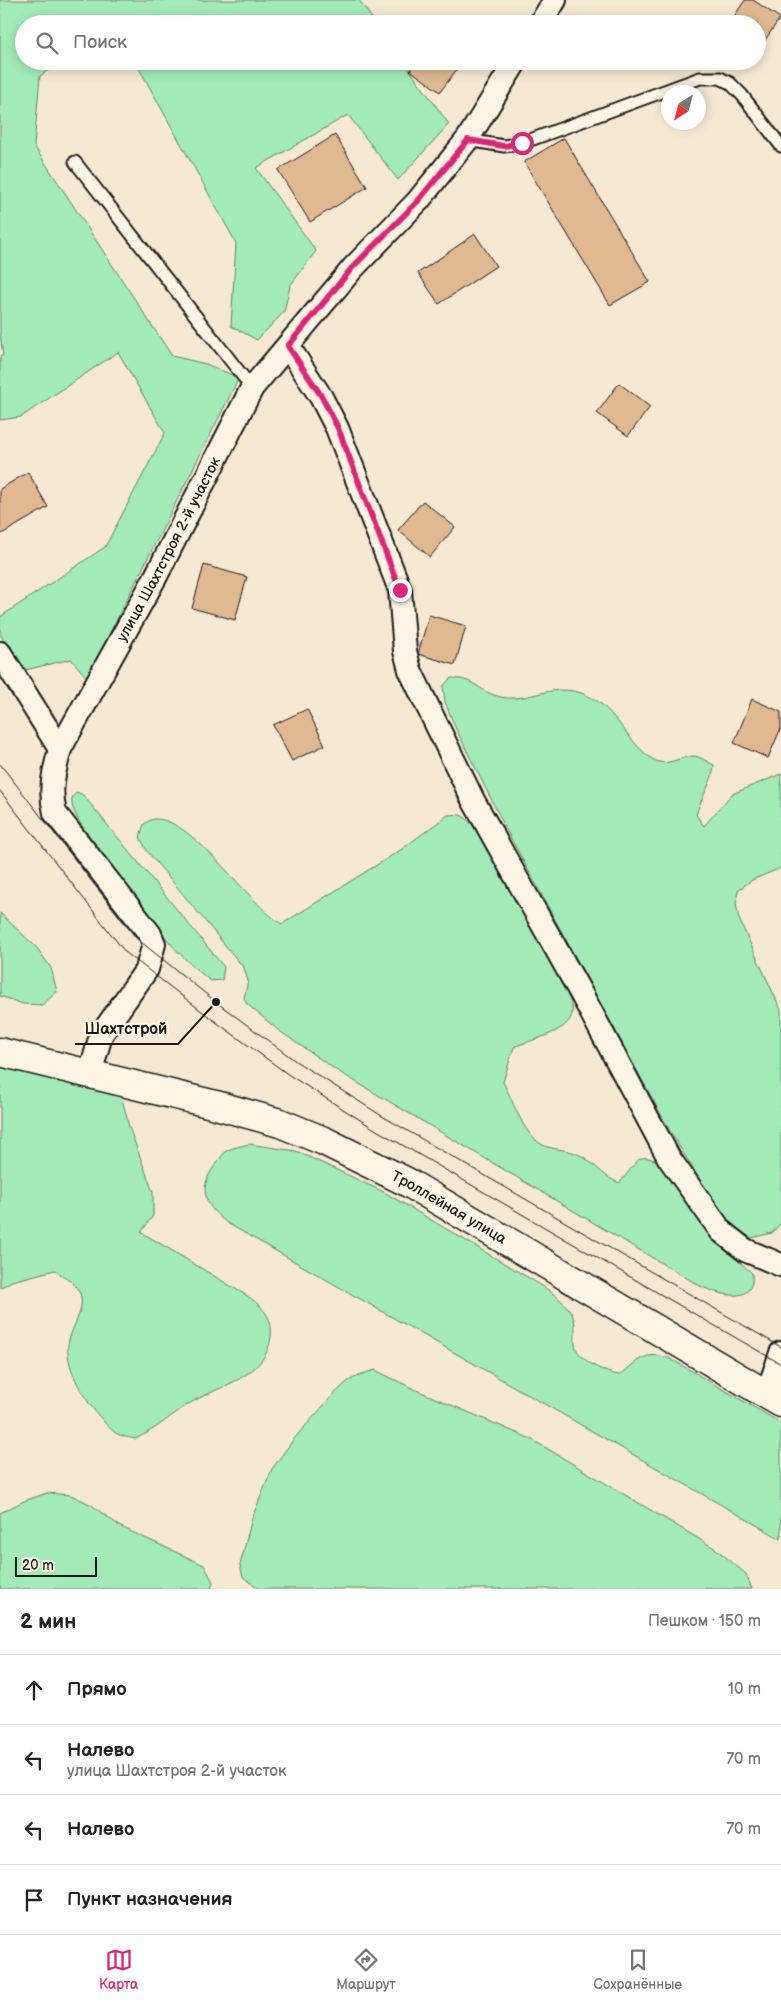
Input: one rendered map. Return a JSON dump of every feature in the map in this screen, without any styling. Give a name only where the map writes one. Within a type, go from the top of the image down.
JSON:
[{"type":"street","points":[[545,15],[554,0]]},
{"type":"street","name":"улица Шахтстроя 2-й участок","points":[[90,1074],[101,1035],[147,969],[154,944],[150,934],[55,813],[51,795],[52,777],[60,750],[155,578],[252,388],[352,268],[418,201],[468,140],[511,70]]},
{"type":"street","points":[[288,346],[322,397],[338,428],[400,590],[405,651],[410,670],[473,800],[669,1158],[721,1231],[745,1250],[781,1265]]},
{"type":"street","points":[[0,653],[60,750]]},
{"type":"street","name":"Троллейная улица","points":[[0,1052],[216,1105],[280,1123],[324,1140],[407,1182],[774,1398]]},
{"type":"street","points":[[774,1398],[781,1353]]},
{"type":"lane","points":[[468,140],[504,146],[522,143],[700,78],[720,78],[742,95],[781,146]]},
{"type":"lane","points":[[75,162],[252,388]]},
{"type":"green space","points":[[0,0],[359,0],[370,15],[15,15],[15,70],[49,70],[40,76],[34,146],[172,356],[206,364],[239,378],[87,678],[71,659],[21,671],[0,634],[0,617],[105,547],[165,433],[118,352],[21,417],[0,420],[0,357],[3,355],[0,334]]},
{"type":"green space","points":[[140,70],[410,70],[449,124],[398,180],[348,115],[256,168],[316,251],[290,286],[284,312],[257,340],[231,326],[236,243]]},
{"type":"green space","points":[[451,678],[466,680],[490,694],[509,698],[567,690],[580,693],[603,705],[635,743],[651,758],[663,763],[695,756],[714,765],[696,815],[704,826],[732,794],[781,774],[781,868],[752,880],[738,890],[736,903],[739,919],[781,1010],[781,1223],[772,1233],[751,1238],[725,1220],[671,1133],[508,833],[456,729],[445,702],[443,686]]},
{"type":"green space","points":[[77,792],[83,795],[224,967],[222,980],[211,981],[204,976],[172,946],[161,932],[80,823],[72,803],[72,799]]},
{"type":"green space","points":[[448,815],[460,815],[471,823],[501,866],[533,925],[572,1005],[572,1016],[560,1029],[514,1047],[503,1082],[526,1129],[540,1143],[548,1147],[580,1155],[605,1175],[619,1183],[634,1164],[643,1158],[655,1160],[665,1166],[718,1243],[752,1273],[752,1284],[742,1294],[725,1294],[700,1286],[336,1070],[278,1030],[247,1004],[244,998],[248,981],[244,968],[147,851],[140,837],[144,824],[149,821],[155,819],[170,822],[186,832],[203,847],[269,914],[282,924],[399,851]]},
{"type":"green space","points":[[0,913],[37,948],[51,968],[57,992],[42,1005],[23,1004],[0,996]]},
{"type":"green space","points":[[0,1061],[115,1089],[123,1102],[129,1127],[153,1192],[153,1216],[141,1232],[249,1297],[263,1309],[271,1324],[271,1337],[267,1351],[261,1362],[251,1371],[228,1385],[192,1402],[135,1439],[118,1434],[105,1423],[82,1392],[71,1368],[68,1356],[69,1339],[81,1309],[80,1293],[74,1285],[55,1270],[12,1281],[0,1288]]},
{"type":"green space","points":[[249,1144],[296,1151],[384,1192],[544,1287],[563,1302],[572,1314],[577,1350],[586,1361],[600,1369],[620,1375],[637,1361],[647,1356],[669,1358],[781,1423],[781,1539],[227,1223],[209,1204],[205,1191],[206,1183],[214,1167],[226,1151]]},
{"type":"green space","points":[[375,1370],[414,1389],[531,1439],[716,1549],[746,1574],[752,1589],[260,1589],[243,1577],[240,1565],[252,1518],[272,1469],[293,1440],[332,1396],[347,1382],[359,1375]]},
{"type":"green space","points":[[47,1493],[71,1495],[90,1504],[121,1527],[204,1565],[213,1582],[211,1589],[0,1589],[0,1513],[24,1501]]},
{"type":"building","points":[[745,0],[753,0],[780,18],[766,39],[766,15],[735,15]]},
{"type":"building","points":[[410,70],[456,70],[440,92]]},
{"type":"building","points":[[335,135],[367,187],[310,222],[278,170]]},
{"type":"building","points":[[564,138],[650,282],[610,305],[524,162]]},
{"type":"building","points":[[475,234],[496,266],[439,304],[418,273]]},
{"type":"building","points":[[619,383],[650,407],[628,436],[597,413]]},
{"type":"building","points":[[28,472],[48,507],[0,535],[0,489]]},
{"type":"building","points":[[423,501],[455,527],[430,557],[398,530]]},
{"type":"building","points":[[204,565],[247,577],[235,620],[192,608]]},
{"type":"building","points":[[429,615],[466,626],[455,665],[418,654]]},
{"type":"building","points":[[752,699],[781,712],[781,728],[768,758],[734,743]]},
{"type":"building","points":[[307,709],[325,745],[292,761],[273,725]]},
{"type":"tram line","points":[[0,764],[136,938],[216,1002],[297,1062],[382,1116],[781,1347]]},
{"type":"tram line","points":[[0,791],[125,952],[212,1019],[289,1075],[373,1128],[781,1364]]},
{"type":"place","name":"Шахтстрой","points":[[216,1002]]},
{"type":"route","points":[[400,590],[338,428],[322,397],[288,346],[352,268],[418,201],[468,140],[504,146],[522,143]]}]
